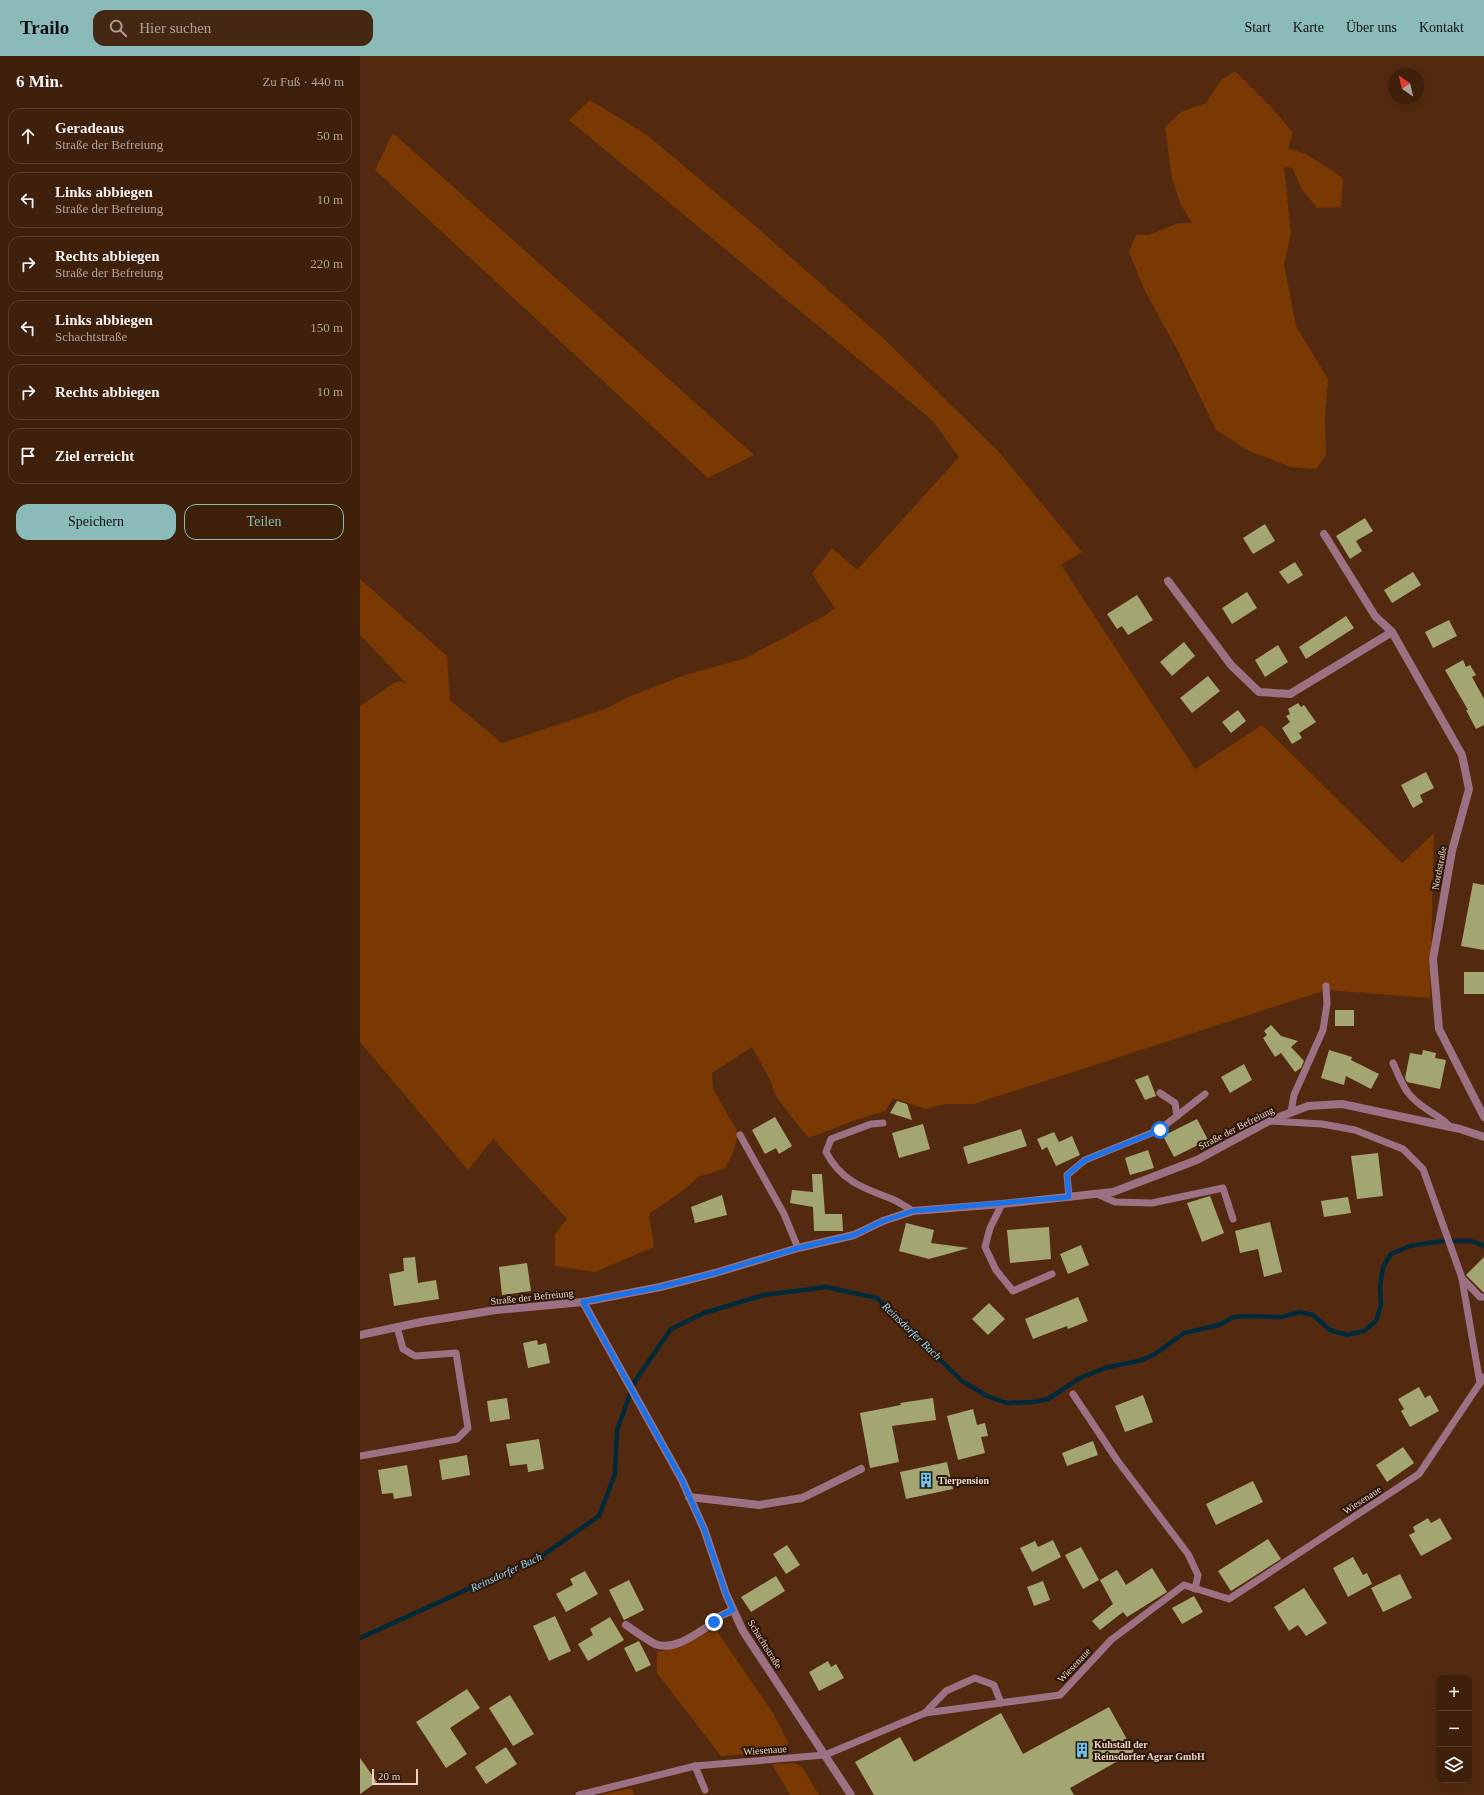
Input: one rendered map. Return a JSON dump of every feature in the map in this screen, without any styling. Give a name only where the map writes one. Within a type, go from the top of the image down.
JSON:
[{"type":"street","name":"Nordstraße","points":[[1324,534],[1375,616],[1392,632],[1462,755],[1469,789],[1452,851],[1433,959],[1439,1029],[1484,1117]]},
{"type":"street","points":[[1168,581],[1231,665],[1259,692],[1290,694],[1392,632]]},
{"type":"street","name":"Straße der Befreiung","points":[[360,1335],[496,1310],[583,1302],[667,1286],[798,1248],[854,1235],[883,1221],[913,1211],[1002,1204],[1113,1192],[1197,1160],[1269,1121],[1308,1106],[1342,1104],[1450,1127],[1484,1137]]},
{"type":"street","name":"Schachtstraße","points":[[583,1302],[638,1400],[689,1497],[704,1529],[726,1594],[743,1631],[851,1795]]},
{"type":"street","points":[[689,1497],[759,1505],[802,1498],[861,1469]]},
{"type":"street","points":[[626,1625],[655,1644],[665,1646],[679,1643],[714,1622],[718,1617],[733,1610]]},
{"type":"lane","points":[[1291,1112],[1294,1095],[1323,1030],[1327,1004],[1326,986]]},
{"type":"lane","points":[[1393,1063],[1405,1091],[1427,1110],[1446,1121],[1450,1127]]},
{"type":"lane","points":[[1160,1093],[1175,1102],[1177,1116]]},
{"type":"lane","points":[[1069,1197],[1067,1175],[1085,1160],[1160,1130],[1205,1094]]},
{"type":"lane","points":[[1269,1121],[1322,1124],[1355,1130],[1403,1149],[1423,1169],[1462,1278],[1482,1380]]},
{"type":"lane","points":[[883,1123],[871,1124],[830,1139],[826,1152],[832,1164],[841,1174],[873,1193],[893,1199],[913,1211]]},
{"type":"lane","points":[[740,1135],[784,1214],[798,1248]]},
{"type":"lane","points":[[1096,1193],[1115,1202],[1152,1203],[1223,1188],[1233,1219]]},
{"type":"lane","points":[[1002,1204],[990,1228],[985,1247],[996,1270],[1013,1291],[1052,1274]]},
{"type":"lane","points":[[1462,1278],[1480,1297],[1484,1297]]},
{"type":"lane","points":[[360,1456],[457,1439],[468,1428],[456,1353],[415,1356],[403,1349],[397,1327]]},
{"type":"lane","name":"Wiesenaue","points":[[579,1795],[695,1766],[825,1755],[924,1713],[1060,1695],[1111,1640],[1184,1585],[1229,1599],[1419,1474],[1482,1380]]},
{"type":"lane","points":[[1073,1394],[1117,1460],[1188,1554],[1198,1575],[1195,1589]]},
{"type":"lane","points":[[924,1713],[946,1691],[975,1678],[994,1685],[1001,1703]]},
{"type":"lane","points":[[695,1766],[705,1790]]},
{"type":"shaded area","points":[[1235,71],[1275,111],[1293,133],[1288,148],[1306,154],[1343,178],[1341,207],[1317,208],[1302,189],[1292,168],[1284,167],[1291,234],[1284,264],[1296,326],[1328,379],[1325,417],[1326,455],[1316,469],[1291,467],[1247,450],[1216,430],[1179,353],[1145,291],[1129,252],[1136,235],[1149,235],[1178,223],[1192,223],[1181,205],[1172,179],[1165,127],[1181,112],[1206,103],[1220,81]]},
{"type":"shaded area","points":[[590,100],[647,135],[746,218],[884,339],[998,451],[1082,552],[1061,565],[1195,769],[1262,725],[1402,863],[1434,833],[1430,998],[1326,990],[974,1104],[945,1104],[926,1109],[893,1098],[885,1111],[850,1122],[809,1138],[776,1096],[770,1080],[752,1047],[712,1073],[713,1089],[738,1133],[733,1154],[724,1169],[698,1177],[684,1190],[649,1214],[654,1247],[595,1272],[555,1266],[555,1234],[567,1219],[493,1139],[468,1170],[360,1042],[360,706],[397,681],[406,683],[360,635],[360,579],[447,656],[450,700],[502,743],[605,709],[630,696],[685,675],[746,658],[826,615],[835,608],[812,574],[832,548],[857,570],[959,457],[932,420],[569,120]]},
{"type":"shaded area","points":[[393,133],[754,455],[708,478],[375,170]]},
{"type":"shaded area","points":[[715,1628],[773,1713],[788,1742],[787,1747],[781,1751],[721,1756],[657,1673],[657,1652],[681,1647]]},
{"type":"shaded area","points":[[794,1763],[802,1767],[819,1795],[790,1795],[772,1764]]},
{"type":"shaded area","points":[[632,1788],[634,1795],[599,1795]]},
{"type":"building","points":[[1365,518],[1373,531],[1356,541],[1362,551],[1350,559],[1336,536]]},
{"type":"building","points":[[1265,524],[1275,541],[1253,554],[1243,538]]},
{"type":"building","points":[[1295,562],[1303,575],[1288,584],[1279,572]]},
{"type":"building","points":[[1413,572],[1421,585],[1392,603],[1384,590]]},
{"type":"building","points":[[1247,592],[1257,608],[1232,624],[1222,608]]},
{"type":"building","points":[[1137,595],[1153,620],[1128,635],[1122,626],[1117,629],[1107,614]]},
{"type":"building","points":[[1346,616],[1354,628],[1306,659],[1299,647]]},
{"type":"building","points":[[1449,620],[1457,636],[1433,648],[1425,632]]},
{"type":"building","points":[[1184,642],[1195,656],[1172,676],[1160,662]]},
{"type":"building","points":[[1278,645],[1288,662],[1265,677],[1255,660]]},
{"type":"building","points":[[1463,660],[1466,667],[1470,665],[1476,675],[1472,677],[1484,699],[1484,725],[1476,729],[1466,710],[1468,710],[1445,670]]},
{"type":"building","points":[[1208,676],[1220,691],[1192,713],[1180,698]]},
{"type":"building","points":[[1298,703],[1301,707],[1304,705],[1316,722],[1299,733],[1302,738],[1292,744],[1282,728],[1290,722],[1286,716],[1290,714],[1288,709]]},
{"type":"building","points":[[1238,710],[1246,721],[1231,733],[1222,722]]},
{"type":"building","points":[[1426,772],[1434,788],[1420,795],[1423,802],[1413,808],[1401,785]]},
{"type":"building","points":[[1473,883],[1484,885],[1484,950],[1461,946]]},
{"type":"building","points":[[1464,972],[1484,972],[1484,994],[1464,994]]},
{"type":"building","points":[[1335,1010],[1354,1010],[1354,1026],[1335,1026]]},
{"type":"building","points":[[1271,1025],[1281,1036],[1298,1041],[1291,1047],[1304,1061],[1301,1068],[1295,1072],[1281,1053],[1275,1057],[1263,1038],[1267,1035],[1264,1031]]},
{"type":"building","points":[[1329,1050],[1352,1057],[1351,1060],[1379,1074],[1371,1089],[1346,1076],[1344,1085],[1321,1078]]},
{"type":"building","points":[[1423,1050],[1436,1053],[1435,1058],[1446,1060],[1440,1089],[1407,1082],[1405,1078],[1410,1053],[1422,1055]]},
{"type":"building","points":[[1244,1064],[1252,1080],[1230,1093],[1221,1077]]},
{"type":"building","points":[[1148,1075],[1156,1096],[1145,1100],[1135,1080]]},
{"type":"building","points":[[897,1101],[907,1104],[912,1120],[890,1113]]},
{"type":"building","points":[[775,1117],[792,1146],[779,1154],[776,1148],[765,1154],[752,1130]]},
{"type":"building","points":[[1197,1119],[1208,1140],[1174,1157],[1163,1136]]},
{"type":"building","points":[[923,1124],[930,1149],[899,1158],[892,1133]]},
{"type":"building","points":[[1021,1129],[1027,1146],[968,1164],[963,1147]]},
{"type":"building","points":[[1054,1132],[1059,1142],[1072,1136],[1080,1155],[1056,1166],[1047,1147],[1042,1150],[1037,1139]]},
{"type":"building","points":[[1148,1150],[1154,1168],[1130,1175],[1125,1158]]},
{"type":"building","points":[[1378,1153],[1383,1196],[1357,1199],[1351,1156]]},
{"type":"building","points":[[812,1174],[822,1174],[825,1214],[842,1214],[843,1231],[814,1231],[813,1207],[790,1203],[792,1190],[813,1192]]},
{"type":"building","points":[[722,1195],[727,1215],[695,1223],[691,1207]]},
{"type":"building","points":[[1210,1196],[1224,1233],[1202,1242],[1187,1203]]},
{"type":"building","points":[[1348,1197],[1351,1213],[1324,1217],[1321,1201]]},
{"type":"building","points":[[1270,1222],[1282,1272],[1264,1277],[1258,1249],[1240,1253],[1235,1231]]},
{"type":"building","points":[[906,1223],[934,1230],[931,1243],[969,1248],[929,1259],[899,1251]]},
{"type":"building","points":[[1049,1227],[1051,1259],[1010,1263],[1007,1230]]},
{"type":"building","points":[[1081,1245],[1089,1265],[1068,1274],[1060,1254]]},
{"type":"building","points":[[415,1257],[418,1283],[436,1280],[439,1299],[394,1306],[389,1274],[404,1271],[403,1258]]},
{"type":"building","points":[[1484,1257],[1484,1292],[1483,1292],[1466,1275]]},
{"type":"building","points":[[527,1263],[531,1291],[502,1295],[499,1267]]},
{"type":"building","points":[[1078,1297],[1088,1321],[1068,1329],[1067,1326],[1033,1339],[1025,1319]]},
{"type":"building","points":[[989,1303],[1005,1319],[988,1335],[972,1319]]},
{"type":"building","points":[[537,1340],[538,1345],[546,1343],[550,1363],[528,1368],[523,1343]]},
{"type":"building","points":[[1419,1387],[1425,1398],[1430,1395],[1439,1411],[1410,1427],[1401,1411],[1404,1409],[1398,1399]]},
{"type":"building","points":[[1143,1395],[1153,1422],[1125,1432],[1115,1406]]},
{"type":"building","points":[[507,1398],[510,1419],[490,1422],[487,1401]]},
{"type":"building","points":[[933,1398],[936,1420],[892,1426],[899,1462],[870,1468],[860,1413],[901,1405],[900,1403]]},
{"type":"building","points":[[973,1409],[977,1425],[985,1423],[988,1436],[981,1437],[985,1453],[958,1460],[947,1416]]},
{"type":"building","points":[[539,1439],[544,1469],[528,1472],[527,1464],[510,1466],[506,1444]]},
{"type":"building","points":[[1093,1441],[1098,1455],[1067,1466],[1062,1453]]},
{"type":"building","points":[[1403,1447],[1414,1463],[1387,1482],[1376,1465]]},
{"type":"building","points":[[467,1455],[470,1475],[442,1480],[439,1460]]},
{"type":"building","name":"Tierpension","points":[[947,1462],[953,1489],[906,1499],[900,1472]]},
{"type":"building","points":[[407,1465],[412,1496],[394,1499],[393,1493],[382,1494],[378,1470]]},
{"type":"building","points":[[1253,1481],[1263,1502],[1216,1525],[1206,1504]]},
{"type":"building","points":[[1428,1518],[1431,1523],[1440,1518],[1452,1539],[1421,1556],[1409,1535],[1415,1532],[1413,1527]]},
{"type":"building","points":[[1268,1539],[1281,1559],[1231,1591],[1218,1571]]},
{"type":"building","points":[[1053,1540],[1061,1557],[1032,1572],[1020,1548],[1035,1541],[1038,1547]]},
{"type":"building","points":[[787,1545],[800,1565],[786,1574],[773,1554]]},
{"type":"building","points":[[1081,1547],[1099,1580],[1083,1589],[1065,1555]]},
{"type":"building","points":[[1353,1557],[1363,1575],[1367,1573],[1372,1584],[1348,1597],[1333,1568]]},
{"type":"building","points":[[1152,1568],[1167,1592],[1127,1617],[1123,1612],[1100,1630],[1092,1621],[1113,1604],[1100,1580],[1117,1570],[1126,1585]]},
{"type":"building","points":[[585,1571],[598,1594],[566,1612],[556,1594],[573,1585],[570,1579]]},
{"type":"building","points":[[1400,1574],[1412,1598],[1383,1612],[1371,1588]]},
{"type":"building","points":[[776,1576],[785,1591],[751,1612],[741,1597]]},
{"type":"building","points":[[629,1580],[644,1610],[624,1620],[609,1590]]},
{"type":"building","points":[[1043,1581],[1050,1600],[1034,1606],[1027,1587]]},
{"type":"building","points":[[1304,1588],[1327,1623],[1306,1636],[1298,1625],[1289,1631],[1274,1607]]},
{"type":"building","points":[[1194,1596],[1203,1612],[1182,1624],[1172,1608]]},
{"type":"building","points":[[555,1616],[571,1651],[549,1661],[533,1626]]},
{"type":"building","points":[[610,1617],[624,1640],[588,1661],[578,1644],[593,1635],[590,1629]]},
{"type":"building","points":[[639,1641],[651,1665],[636,1672],[624,1648]]},
{"type":"building","points":[[828,1661],[831,1667],[836,1664],[844,1678],[819,1691],[809,1672]]},
{"type":"building","points":[[467,1689],[480,1708],[450,1728],[467,1754],[446,1768],[416,1722]]},
{"type":"building","points":[[510,1695],[534,1734],[513,1746],[489,1708]]},
{"type":"building","name":"Kuhstall der Reinsdorfer Agrar GmbH","points":[[1109,1707],[1134,1752],[1070,1788],[1074,1795],[874,1795],[855,1762],[900,1737],[914,1762],[1001,1713],[1023,1754]]},
{"type":"building","points":[[506,1747],[517,1764],[486,1784],[475,1767]]},
{"type":"building","points":[[360,1758],[377,1782],[360,1794]]},
{"type":"waterway","name":"Reinsdorfer Bach","points":[[360,1638],[543,1555],[599,1516],[615,1474],[617,1430],[635,1381],[671,1329],[704,1313],[764,1295],[826,1287],[877,1298],[962,1381],[987,1396],[1007,1403],[1033,1402],[1048,1399],[1080,1378],[1105,1368],[1142,1360],[1155,1354],[1184,1333],[1219,1325],[1232,1318],[1241,1316],[1282,1317],[1299,1312],[1313,1315],[1330,1330],[1347,1335],[1364,1331],[1376,1321],[1381,1305],[1380,1286],[1383,1267],[1391,1254],[1410,1246],[1443,1241],[1471,1241],[1484,1246]]},
{"type":"place","name":"Tierpension","points":[[926,1480]]},
{"type":"place","name":"Kuhstall der Reinsdorfer Agrar GmbH","points":[[1082,1750]]},
{"type":"route","points":[[714,1622],[718,1617],[733,1610],[704,1529],[682,1480],[583,1302],[660,1287],[715,1273],[798,1248],[854,1235],[883,1221],[913,1211],[1069,1197],[1067,1175],[1085,1160],[1160,1130]]}]
